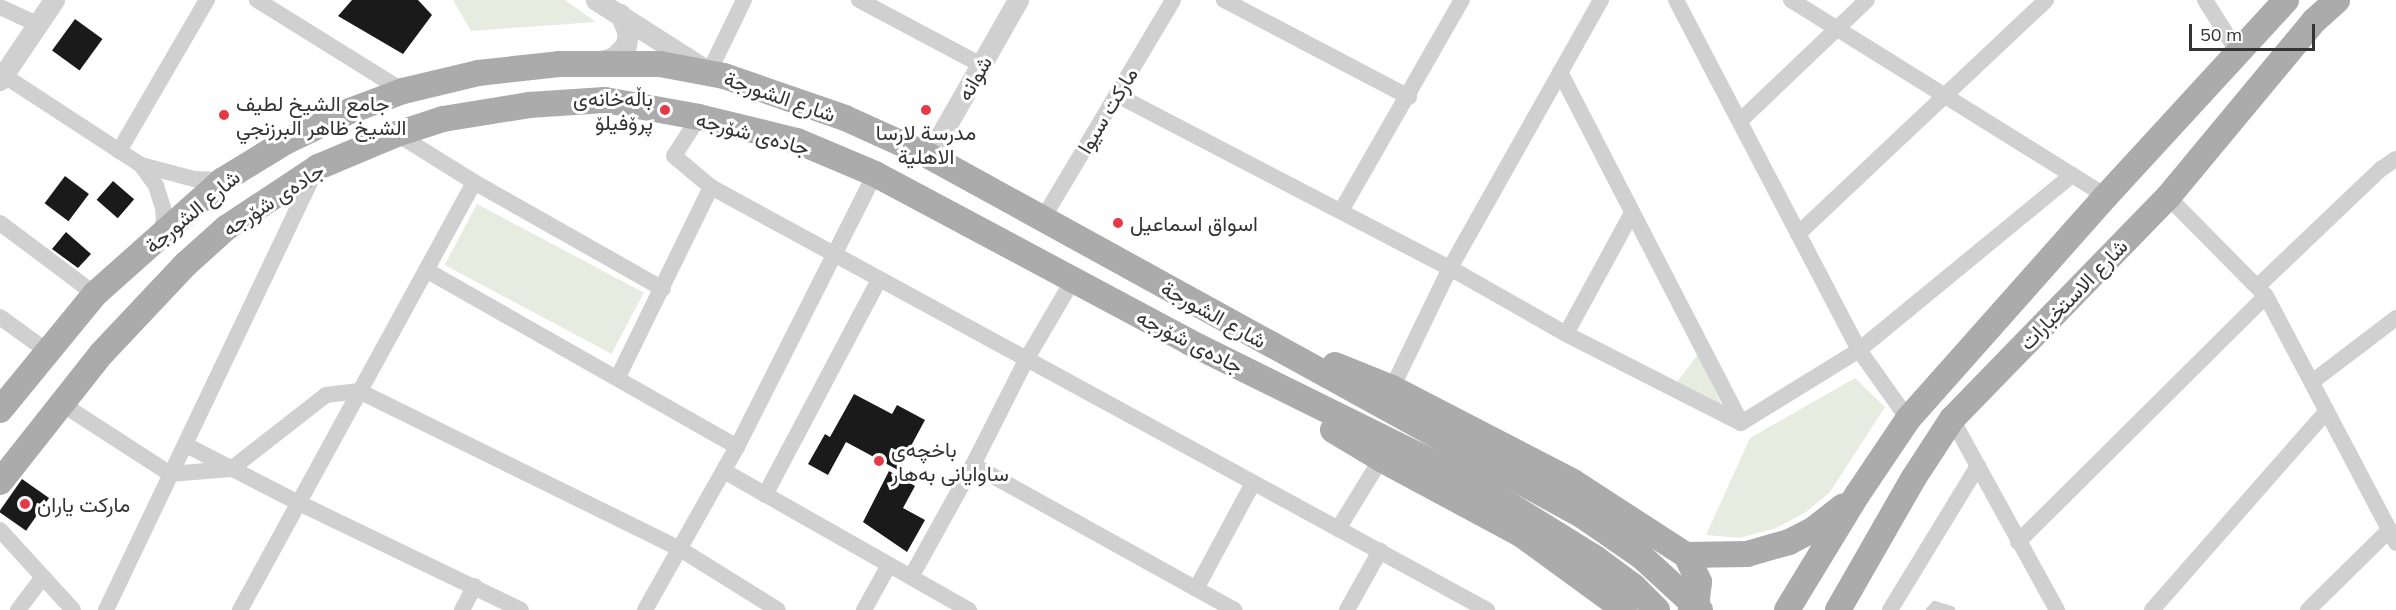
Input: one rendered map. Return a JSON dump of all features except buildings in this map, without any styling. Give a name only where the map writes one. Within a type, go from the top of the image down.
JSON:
[{"type":"main road","name":"شارع الاستخبارات","points":[[1787,610],[1857,495],[1908,419],[2106,196],[2286,0]]},
{"type":"main road","points":[[2292,0],[2314,21]]},
{"type":"main road","name":"شارع الاستخبارات","points":[[1838,610],[1913,479],[1952,419],[2168,197],[2314,21],[2337,0]]},
{"type":"main road","name":"شارع الشورجة","points":[[0,410],[95,294],[223,180],[287,141],[350,111],[402,91],[478,73],[597,62],[660,64],[709,72],[845,118],[929,156],[1583,516],[1641,556],[1700,610]]},
{"type":"main road","name":"جادەی شۆرجە","points":[[4,468],[62,404],[102,353],[186,264],[226,228],[318,167],[397,134],[444,119],[529,105],[605,100],[699,117],[797,141],[875,174],[1189,342],[1474,483],[1557,533],[1633,586],[1657,610]]},
{"type":"main road","points":[[1009,246],[1035,216]]},
{"type":"main road","points":[[1224,320],[1392,388],[1573,482],[1686,555],[1699,582],[1697,599],[1691,610]]},
{"type":"main road","points":[[1189,342],[1381,459],[1522,535],[1623,609]]},
{"type":"main road","points":[[1686,555],[1748,554],[1790,542],[1814,529],[1857,495]]},
{"type":"street","points":[[54,0],[2,77],[141,165],[194,179],[223,180]]},
{"type":"street","points":[[119,151],[207,0]]},
{"type":"street","points":[[257,0],[402,91]]},
{"type":"street","points":[[596,0],[709,72],[744,0]]},
{"type":"street","points":[[859,0],[981,65]]},
{"type":"street","name":"شوانە","points":[[929,156],[1018,0]]},
{"type":"street","name":"مارکت سیوا","points":[[1035,216],[1117,95],[1173,0]]},
{"type":"street","points":[[1224,0],[1409,97]]},
{"type":"street","points":[[1341,211],[1409,97],[1462,0]]},
{"type":"street","points":[[1392,388],[1449,268],[1601,0]]},
{"type":"street","points":[[1676,0],[1859,350],[1908,419]]},
{"type":"street","points":[[1791,0],[2106,196]]},
{"type":"street","points":[[1740,121],[1867,0]]},
{"type":"street","points":[[1798,234],[2046,0]]},
{"type":"street","points":[[2205,0],[2237,51]]},
{"type":"street","points":[[0,7],[37,24]]},
{"type":"street","points":[[597,62],[614,57],[626,45],[628,33],[620,14]]},
{"type":"street","points":[[1560,72],[1741,423]]},
{"type":"street","points":[[1117,95],[1449,268],[1566,334],[1741,423]]},
{"type":"street","points":[[699,117],[674,156],[711,188],[1487,610]]},
{"type":"street","points":[[397,134],[474,182],[663,289]]},
{"type":"street","points":[[2018,542],[2381,169],[2396,159]]},
{"type":"street","points":[[141,165],[156,186],[163,207],[164,221],[159,237]]},
{"type":"street","points":[[106,610],[318,167]]},
{"type":"street","points":[[645,610],[737,447],[832,254],[875,174]]},
{"type":"street","points":[[1741,423],[1859,350],[2072,175]]},
{"type":"street","points":[[240,610],[474,182]]},
{"type":"street","points":[[618,378],[711,188]]},
{"type":"street","points":[[2168,197],[2262,291],[2393,537],[2308,610]]},
{"type":"street","points":[[1566,334],[1632,213]]},
{"type":"street","points":[[0,223],[95,294]]},
{"type":"street","points":[[426,270],[737,447]]},
{"type":"street","points":[[765,495],[879,280]]},
{"type":"street","points":[[911,577],[973,465],[1026,360],[1073,280]]},
{"type":"street","points":[[0,317],[47,351]]},
{"type":"street","points":[[2312,382],[2396,318]]},
{"type":"street","points":[[62,404],[170,474],[231,469],[326,395],[359,391],[680,549],[778,610]]},
{"type":"street","points":[[2152,610],[2327,411]]},
{"type":"street","points":[[1952,419],[2057,610]]},
{"type":"street","points":[[186,445],[299,504],[475,586],[521,610]]},
{"type":"street","points":[[1338,529],[1381,459]]},
{"type":"street","points":[[973,465],[1232,609]]},
{"type":"street","points":[[1890,610],[1978,466]]},
{"type":"street","points":[[724,471],[969,610]]},
{"type":"street","points":[[1196,589],[1253,483]]},
{"type":"street","points":[[0,530],[73,610]]},
{"type":"street","points":[[1347,610],[1380,551]]},
{"type":"street","points":[[864,610],[889,565]]},
{"type":"street","points":[[18,610],[43,577]]},
{"type":"street","points":[[462,610],[475,586]]},
{"type":"lane","points":[[1930,610],[1935,605],[1951,610]]},
{"type":"shaded area","points":[[453,0],[565,0],[596,22],[471,31]]},
{"type":"shaded area","points":[[477,204],[644,293],[611,354],[445,265]]},
{"type":"shaded area","points":[[1698,354],[1722,406],[1677,382]]},
{"type":"shaded area","points":[[1855,378],[1885,407],[1830,492],[1806,512],[1776,528],[1740,538],[1706,535],[1750,438]]},
{"type":"place","name":"باڵەخانەی پرۆفیلۆ","points":[[665,110]]},
{"type":"place","name":"مدرسة لارسا الاهلية","points":[[926,110]]},
{"type":"place","name":"جامع الشيخ لطيف الشيخ ظاهر البرزنجي","points":[[224,115]]},
{"type":"place","name":"اسواق اسماعيل","points":[[1118,223]]},
{"type":"place","name":"باخچەی ساوایانی بەهار","points":[[879,461]]},
{"type":"place","name":"مارکت یاران","points":[[25,504]]}]
